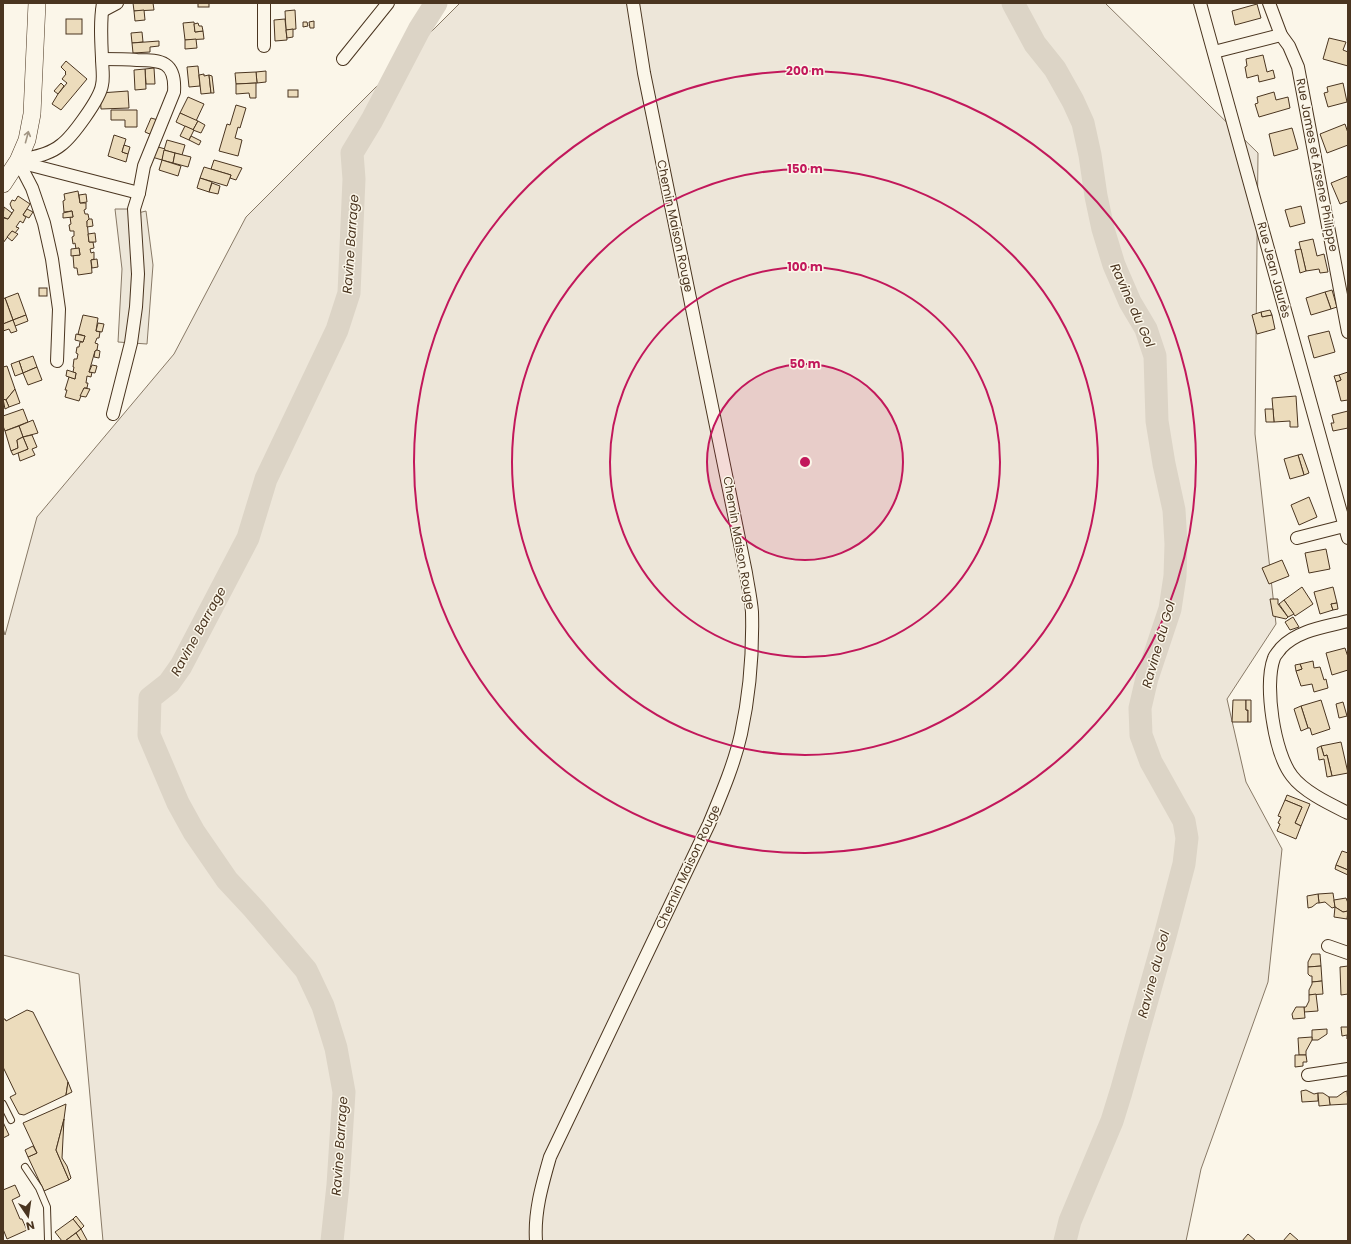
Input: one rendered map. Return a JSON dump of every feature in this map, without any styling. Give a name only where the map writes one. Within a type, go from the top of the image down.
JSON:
[{"type":"main road","points":[[3,184],[18,162],[27,140],[32,114],[37,3]]},
{"type":"street","points":[[18,162],[47,153],[60,146],[98,97],[102,86],[100,34],[102,7],[117,3]]},
{"type":"street","points":[[264,3],[264,46]]},
{"type":"street","points":[[343,60],[388,3]]},
{"type":"street","name":"Chemin Maison Rouge","points":[[536,1241],[535,1227],[540,1192],[550,1157],[709,824],[726,781],[740,735],[747,696],[751,654],[752,611],[746,573],[644,73],[633,3]]},
{"type":"street","name":"Rue Jean Jaurès","points":[[1200,3],[1346,525],[1348,538]]},
{"type":"street","name":"Rue James et Arsene Philippe","points":[[1268,3],[1281,35],[1289,46],[1298,67],[1348,332]]},
{"type":"street","points":[[1214,52],[1281,35]]},
{"type":"street","points":[[102,59],[155,60],[166,64],[172,70],[175,80],[174,92],[144,166],[139,193],[134,209],[138,274],[136,308],[131,343],[113,414]]},
{"type":"street","points":[[18,162],[139,193]]},
{"type":"street","points":[[18,162],[32,188],[44,223],[52,259],[59,309],[57,361]]},
{"type":"street","points":[[1297,538],[1346,525]]},
{"type":"street","points":[[1348,621],[1305,632],[1290,640],[1281,648],[1274,657],[1270,684],[1270,702],[1276,733],[1284,761],[1292,776],[1306,790],[1348,813]]},
{"type":"street","points":[[1328,946],[1348,953]]},
{"type":"street","points":[[1308,1075],[1348,1069]]},
{"type":"lane","points":[[3,1104],[11,1120]]},
{"type":"lane","points":[[25,1167],[39,1188],[47,1207],[48,1241]]},
{"type":"shaded area","points":[[460,3],[1105,3],[1258,153],[1255,434],[1276,624],[1227,699],[1246,782],[1282,849],[1268,982],[1201,1169],[1186,1241],[103,1241],[79,974],[3,955],[3,628],[5,635],[37,517],[174,354],[246,217]]},
{"type":"shaded area","points":[[115,209],[134,209],[134,214],[146,211],[153,265],[147,344],[118,342],[122,269]]},
{"type":"building","points":[[133,3],[153,3],[154,10],[134,11]]},
{"type":"building","points":[[198,3],[209,3],[209,7],[198,7]]},
{"type":"building","points":[[1257,4],[1261,18],[1235,25],[1232,11]]},
{"type":"building","points":[[144,10],[145,20],[135,21],[134,11]]},
{"type":"building","points":[[295,10],[296,29],[286,30],[285,11]]},
{"type":"building","points":[[66,19],[82,19],[82,34],[66,34]]},
{"type":"building","points":[[285,19],[287,40],[275,41],[274,20]]},
{"type":"building","points":[[314,21],[314,28],[310,28],[309,22]]},
{"type":"building","points":[[194,22],[195,32],[203,31],[204,39],[185,40],[183,23]]},
{"type":"building","points":[[303,22],[307,22],[308,26],[303,27]]},
{"type":"building","points":[[198,23],[199,26],[202,26],[203,31],[195,32],[194,24]]},
{"type":"building","points":[[293,29],[293,37],[287,38],[286,30]]},
{"type":"building","points":[[142,32],[143,42],[132,43],[131,33]]},
{"type":"building","points":[[1329,38],[1346,42],[1343,50],[1348,52],[1348,66],[1323,59]]},
{"type":"building","points":[[196,39],[197,48],[185,49],[185,40]]},
{"type":"building","points":[[159,41],[159,46],[150,47],[150,52],[133,53],[132,43]]},
{"type":"building","points":[[1263,55],[1267,72],[1273,70],[1275,78],[1259,82],[1258,75],[1247,78],[1245,67],[1247,66],[1246,59]]},
{"type":"building","points":[[66,61],[87,79],[61,110],[52,104],[67,83],[62,79],[66,72],[61,67]]},
{"type":"building","points":[[198,66],[200,86],[189,87],[187,67]]},
{"type":"building","points":[[154,68],[155,84],[146,84],[145,69]]},
{"type":"building","points":[[145,69],[146,89],[135,90],[134,70]]},
{"type":"building","points":[[266,71],[266,82],[257,83],[256,72]]},
{"type":"building","points":[[256,72],[257,83],[236,84],[235,73]]},
{"type":"building","points":[[204,74],[204,76],[209,75],[211,93],[201,94],[199,75]]},
{"type":"building","points":[[209,75],[212,76],[214,93],[211,93]]},
{"type":"building","points":[[61,83],[64,86],[58,94],[54,91]]},
{"type":"building","points":[[256,83],[256,98],[250,98],[249,93],[236,94],[236,84]]},
{"type":"building","points":[[1343,83],[1347,102],[1328,107],[1324,93],[1328,92],[1327,87]]},
{"type":"building","points":[[288,90],[298,90],[298,97],[288,97]]},
{"type":"building","points":[[128,91],[129,108],[101,109],[100,93]]},
{"type":"building","points":[[1274,92],[1276,100],[1288,97],[1290,108],[1259,117],[1255,104],[1258,103],[1257,97]]},
{"type":"building","points":[[188,97],[204,104],[196,121],[180,113]]},
{"type":"building","points":[[236,105],[246,108],[240,128],[238,127],[235,138],[242,140],[238,156],[219,151],[227,124],[230,125]]},
{"type":"building","points":[[111,110],[137,110],[137,127],[125,127],[125,120],[111,120]]},
{"type":"building","points":[[180,113],[198,121],[193,130],[176,122]]},
{"type":"building","points":[[151,118],[158,120],[152,135],[145,132]]},
{"type":"building","points":[[198,121],[205,125],[201,133],[193,130]]},
{"type":"building","points":[[1345,124],[1348,133],[1348,145],[1327,153],[1320,134]]},
{"type":"building","points":[[185,126],[194,130],[189,140],[180,136]]},
{"type":"building","points":[[1292,128],[1298,149],[1274,156],[1269,134]]},
{"type":"building","points":[[114,135],[126,139],[122,152],[128,154],[126,162],[108,156]]},
{"type":"building","points":[[191,136],[201,141],[199,145],[189,140]]},
{"type":"building","points":[[167,140],[185,145],[182,155],[164,150]]},
{"type":"building","points":[[124,145],[130,147],[128,154],[122,152]]},
{"type":"building","points":[[155,146],[165,149],[162,160],[152,157]]},
{"type":"building","points":[[164,150],[175,153],[173,163],[162,160]]},
{"type":"building","points":[[175,153],[191,157],[188,167],[173,163]]},
{"type":"building","points":[[162,160],[181,166],[178,176],[159,170]]},
{"type":"building","points":[[214,160],[242,168],[236,180],[230,178],[231,175],[211,169]]},
{"type":"building","points":[[204,167],[231,175],[227,186],[200,178]]},
{"type":"building","points":[[1348,176],[1348,201],[1340,204],[1331,183]]},
{"type":"building","points":[[200,178],[212,182],[209,192],[197,188]]},
{"type":"building","points":[[212,183],[220,186],[218,194],[209,192]]},
{"type":"building","points":[[78,191],[80,203],[86,203],[86,209],[84,210],[85,214],[88,214],[89,219],[87,221],[89,242],[93,242],[94,248],[90,249],[91,253],[94,252],[94,259],[91,260],[92,273],[78,275],[77,268],[74,268],[73,255],[80,255],[79,248],[76,249],[75,243],[73,244],[72,237],[74,236],[74,231],[70,231],[69,225],[71,224],[70,217],[73,217],[72,211],[64,212],[63,201],[65,200],[64,194]]},
{"type":"building","points":[[86,194],[87,202],[80,203],[79,195]]},
{"type":"building","points":[[18,196],[30,204],[23,215],[26,217],[23,223],[20,221],[16,227],[19,228],[15,233],[12,231],[3,243],[3,219],[8,219],[14,210],[10,204],[12,200],[15,201]]},
{"type":"building","points":[[1301,206],[1305,223],[1290,227],[1285,210]]},
{"type":"building","points":[[4,207],[12,213],[8,219],[3,217]]},
{"type":"building","points":[[27,209],[33,212],[29,218],[23,215]]},
{"type":"building","points":[[72,211],[73,217],[63,218],[63,213]]},
{"type":"building","points":[[92,219],[93,226],[87,227],[87,221]]},
{"type":"building","points":[[12,231],[18,234],[12,241],[7,237]]},
{"type":"building","points":[[95,233],[96,242],[89,242],[88,234]]},
{"type":"building","points":[[1313,239],[1317,256],[1324,254],[1328,272],[1320,273],[1319,269],[1306,271],[1299,242]]},
{"type":"building","points":[[79,248],[80,255],[71,256],[71,249]]},
{"type":"building","points":[[1301,249],[1306,271],[1300,273],[1295,250]]},
{"type":"building","points":[[97,259],[98,267],[92,268],[91,260]]},
{"type":"building","points":[[39,288],[47,288],[47,296],[39,296]]},
{"type":"building","points":[[1332,290],[1337,307],[1331,309],[1325,292]]},
{"type":"building","points":[[1325,292],[1331,309],[1311,315],[1306,298]]},
{"type":"building","points":[[18,293],[26,315],[13,320],[5,298]]},
{"type":"building","points":[[5,298],[13,320],[3,324],[3,299]]},
{"type":"building","points":[[1270,310],[1272,315],[1262,317],[1261,312]]},
{"type":"building","points":[[1261,312],[1262,317],[1272,315],[1275,329],[1257,334],[1252,315]]},
{"type":"building","points":[[26,315],[28,321],[15,326],[13,320]]},
{"type":"building","points":[[83,315],[98,318],[96,331],[100,332],[99,338],[97,338],[95,343],[98,344],[97,350],[95,351],[89,372],[92,372],[91,377],[87,376],[87,388],[84,388],[79,401],[65,397],[67,390],[65,390],[69,377],[75,379],[76,373],[73,372],[74,359],[77,359],[77,347],[79,347],[80,342],[83,342],[85,336],[78,334]]},
{"type":"building","points":[[13,320],[17,331],[11,333],[9,329],[3,331],[3,324]]},
{"type":"building","points":[[98,323],[104,324],[102,332],[96,331]]},
{"type":"building","points":[[1329,331],[1335,352],[1314,358],[1308,336]]},
{"type":"building","points":[[76,334],[85,336],[83,342],[75,340]]},
{"type":"building","points":[[95,351],[100,351],[99,358],[94,357]]},
{"type":"building","points":[[33,356],[37,367],[23,373],[19,361]]},
{"type":"building","points":[[19,361],[23,373],[15,376],[11,364]]},
{"type":"building","points":[[92,365],[97,366],[95,373],[89,372]]},
{"type":"building","points":[[7,366],[15,389],[6,400],[3,399],[3,367]]},
{"type":"building","points":[[37,367],[42,380],[28,385],[23,373]]},
{"type":"building","points":[[67,370],[76,373],[75,379],[66,376]]},
{"type":"building","points":[[1348,372],[1348,400],[1341,401],[1336,382],[1341,380],[1339,375]]},
{"type":"building","points":[[1339,375],[1341,380],[1336,382],[1334,376]]},
{"type":"building","points":[[84,388],[90,389],[86,397],[80,396]]},
{"type":"building","points":[[15,389],[20,403],[9,407],[6,400]]},
{"type":"building","points":[[1296,396],[1298,427],[1290,427],[1290,421],[1274,422],[1272,398]]},
{"type":"building","points":[[3,399],[6,400],[9,407],[5,409]]},
{"type":"building","points":[[23,409],[28,422],[5,431],[3,426],[3,416]]},
{"type":"building","points":[[1265,409],[1273,409],[1274,422],[1266,422]]},
{"type":"building","points":[[1348,411],[1348,428],[1333,431],[1331,423],[1334,423],[1332,415]]},
{"type":"building","points":[[33,420],[38,433],[23,437],[19,426]]},
{"type":"building","points":[[19,426],[23,437],[17,440],[18,448],[11,451],[5,431]]},
{"type":"building","points":[[32,435],[37,447],[32,449],[35,455],[20,461],[18,453],[28,449],[23,437]]},
{"type":"building","points":[[23,437],[28,449],[13,455],[11,451],[18,448],[17,440]]},
{"type":"building","points":[[1302,454],[1309,473],[1304,475],[1298,455]]},
{"type":"building","points":[[1298,455],[1304,475],[1290,479],[1284,459]]},
{"type":"building","points":[[1309,497],[1317,517],[1299,525],[1291,505]]},
{"type":"building","points":[[1326,549],[1330,569],[1309,573],[1305,553]]},
{"type":"building","points":[[1282,560],[1289,576],[1269,584],[1262,568]]},
{"type":"building","points":[[1302,587],[1313,604],[1295,616],[1284,600]]},
{"type":"building","points":[[1333,587],[1337,603],[1331,604],[1333,610],[1320,614],[1314,592]]},
{"type":"building","points":[[1270,599],[1278,599],[1278,604],[1288,617],[1286,619],[1273,616]]},
{"type":"building","points":[[1284,600],[1294,614],[1288,617],[1279,604]]},
{"type":"building","points":[[1337,603],[1338,609],[1333,610],[1331,604]]},
{"type":"building","points":[[1293,617],[1299,627],[1290,630],[1285,622]]},
{"type":"building","points":[[1345,648],[1348,657],[1348,670],[1332,675],[1326,653]]},
{"type":"building","points":[[1313,661],[1314,668],[1320,667],[1324,680],[1326,679],[1328,688],[1314,692],[1312,684],[1301,686],[1296,671],[1302,669],[1300,664]]},
{"type":"building","points":[[1300,664],[1302,669],[1296,671],[1295,665]]},
{"type":"building","points":[[1233,700],[1246,700],[1248,722],[1232,722]]},
{"type":"building","points":[[1246,700],[1251,700],[1251,722],[1248,722]]},
{"type":"building","points":[[1321,700],[1330,729],[1312,735],[1310,728],[1308,728],[1301,706]]},
{"type":"building","points":[[1343,702],[1347,716],[1339,718],[1336,704]]},
{"type":"building","points":[[1301,706],[1308,728],[1301,731],[1294,709]]},
{"type":"building","points":[[1341,742],[1348,773],[1332,776],[1327,755],[1324,756],[1321,746]]},
{"type":"building","points":[[1321,746],[1324,756],[1327,755],[1332,776],[1327,777],[1324,759],[1319,760],[1317,748]]},
{"type":"building","points":[[1287,795],[1310,804],[1301,826],[1295,823],[1302,807],[1285,800]]},
{"type":"building","points":[[1285,800],[1302,807],[1295,823],[1301,826],[1296,839],[1277,831],[1280,824],[1278,823],[1281,817],[1278,816]]},
{"type":"building","points":[[1342,851],[1348,853],[1348,870],[1336,865]]},
{"type":"building","points":[[1336,865],[1348,870],[1348,875],[1335,869]]},
{"type":"building","points":[[1333,893],[1335,907],[1332,908],[1325,902],[1319,903],[1318,894]]},
{"type":"building","points":[[1318,894],[1319,903],[1308,908],[1307,896]]},
{"type":"building","points":[[1346,898],[1348,903],[1348,911],[1343,912],[1335,907],[1334,900]]},
{"type":"building","points":[[1335,907],[1343,912],[1348,911],[1347,919],[1334,917]]},
{"type":"building","points":[[1312,954],[1320,954],[1321,966],[1308,967],[1308,962]]},
{"type":"building","points":[[1321,966],[1322,981],[1312,982],[1312,976],[1308,974],[1308,967]]},
{"type":"building","points":[[1348,966],[1348,994],[1341,995],[1340,967]]},
{"type":"building","points":[[1322,981],[1323,994],[1309,995],[1312,982]]},
{"type":"building","points":[[1316,994],[1318,1011],[1304,1012],[1304,1007],[1306,1007],[1309,1001],[1309,995]]},
{"type":"building","points":[[1296,1007],[1304,1007],[1305,1018],[1293,1019],[1292,1014]]},
{"type":"building","points":[[27,1010],[33,1012],[68,1082],[66,1095],[24,1115],[19,1114],[10,1097],[16,1094],[3,1067],[3,1019],[6,1021]]},
{"type":"building","points":[[1341,1027],[1348,1027],[1348,1039],[1347,1035],[1342,1036]]},
{"type":"building","points":[[1327,1029],[1327,1034],[1318,1040],[1312,1040],[1312,1030]]},
{"type":"building","points":[[1312,1037],[1306,1051],[1306,1055],[1299,1055],[1298,1038]]},
{"type":"building","points":[[1295,1055],[1306,1055],[1307,1062],[1303,1062],[1303,1066],[1295,1067]]},
{"type":"building","points":[[68,1082],[72,1092],[66,1095]]},
{"type":"building","points":[[1306,1090],[1314,1094],[1318,1093],[1318,1101],[1302,1102],[1301,1091]]},
{"type":"building","points":[[1347,1091],[1348,1104],[1330,1105],[1329,1097],[1337,1097]]},
{"type":"building","points":[[1318,1093],[1323,1093],[1329,1097],[1330,1105],[1319,1106]]},
{"type":"building","points":[[66,1104],[64,1119],[56,1150],[69,1180],[44,1191],[28,1157],[37,1153],[23,1123]]},
{"type":"building","points":[[64,1119],[62,1158],[67,1166],[71,1178],[69,1180],[56,1150]]},
{"type":"building","points":[[3,1122],[9,1135],[3,1138]]},
{"type":"building","points":[[33,1146],[37,1153],[28,1157],[25,1150]]},
{"type":"building","points":[[15,1185],[20,1196],[12,1200],[20,1219],[22,1219],[27,1230],[7,1239],[3,1229],[3,1190]]},
{"type":"building","points":[[76,1216],[84,1226],[81,1229],[73,1219]]},
{"type":"building","points":[[73,1219],[81,1229],[65,1241],[62,1241],[55,1232]]},
{"type":"building","points":[[81,1229],[87,1240],[86,1241],[81,1241],[76,1233]]},
{"type":"building","points":[[76,1233],[81,1241],[65,1241]]},
{"type":"building","points":[[1290,1233],[1299,1241],[1283,1241]]},
{"type":"building","points":[[1248,1234],[1256,1241],[1242,1241]]},
{"type":"waterway","name":"Ravine Barrage","points":[[332,1241],[338,1185],[344,1092],[336,1048],[323,1006],[306,970],[227,880],[194,832],[178,803],[149,735],[150,698],[169,683],[181,666],[248,538],[266,479],[337,330],[349,293],[354,179],[352,153],[372,120],[419,30],[436,3]]},
{"type":"waterway","name":"Ravine du Gol","points":[[1013,3],[1035,44],[1055,69],[1073,101],[1083,123],[1103,229],[1114,265],[1130,302],[1146,329],[1155,356],[1157,421],[1174,510],[1176,544],[1175,576],[1170,609],[1147,678],[1140,708],[1141,735],[1151,762],[1184,821],[1187,838],[1184,864],[1112,1121],[1070,1221],[1065,1241]]}]
